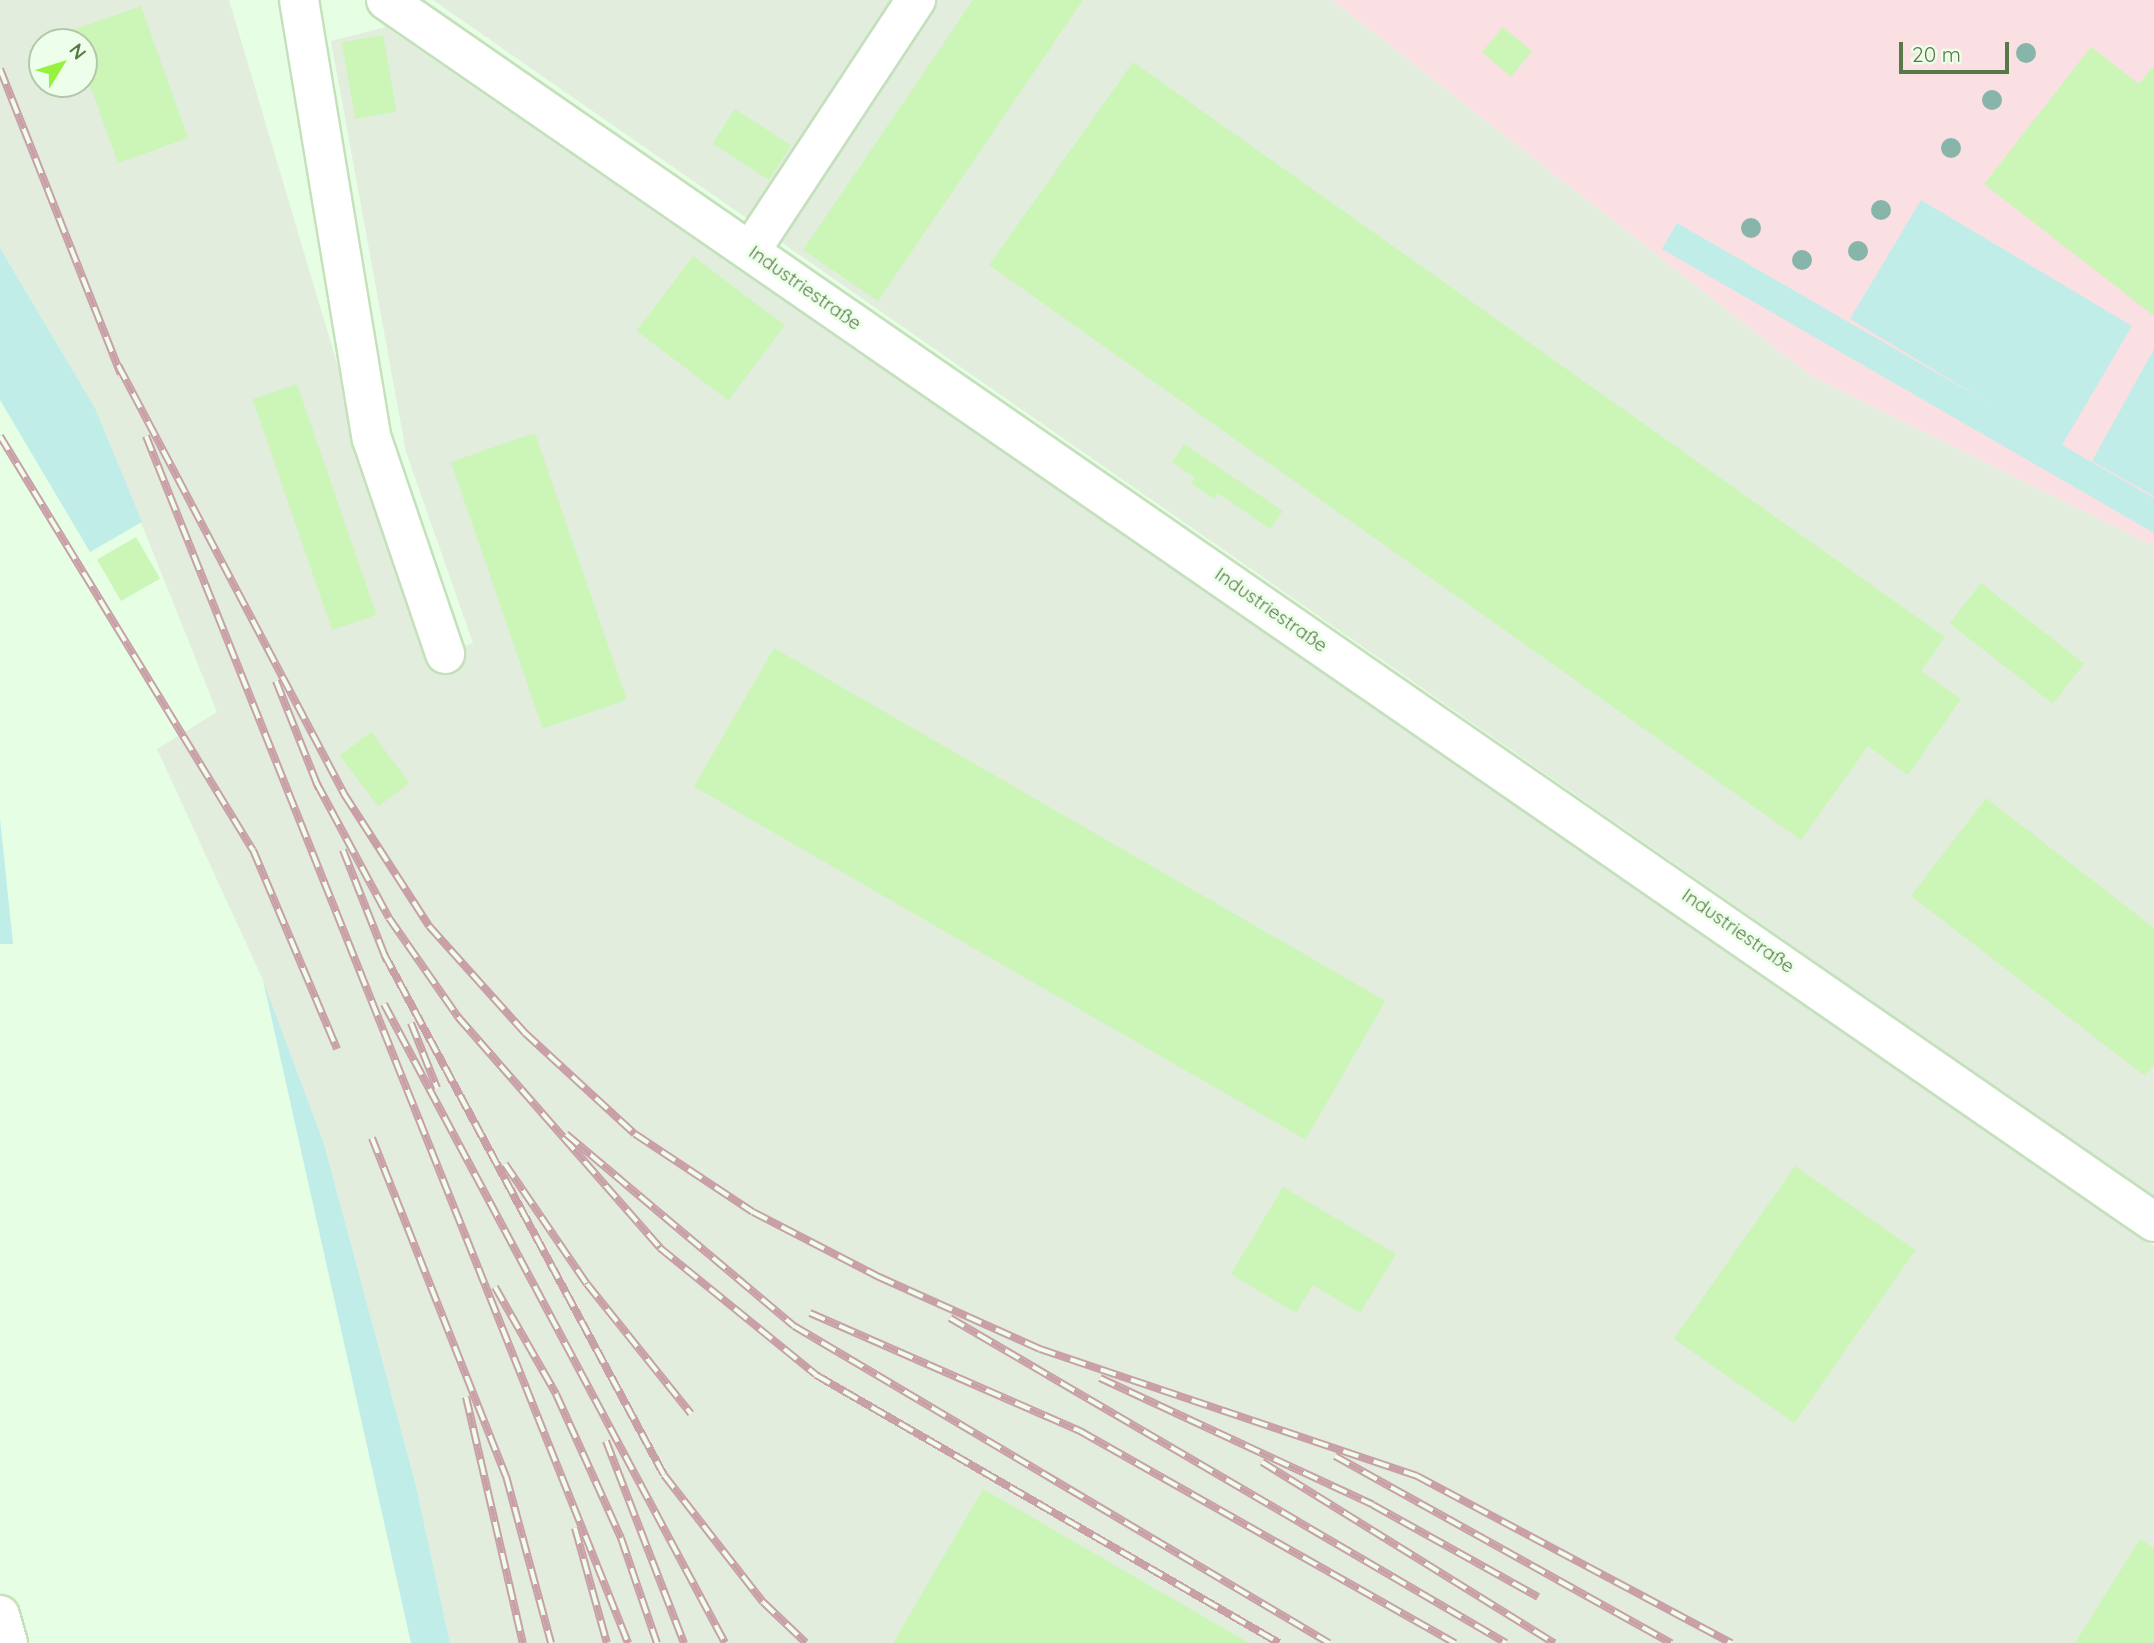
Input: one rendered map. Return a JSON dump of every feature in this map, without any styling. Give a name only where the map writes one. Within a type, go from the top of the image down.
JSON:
[{"type":"street","points":[[299,0],[372,439],[445,654]]},
{"type":"street","name":"Industriestraße","points":[[387,0],[2154,1222]]},
{"type":"street","points":[[751,250],[916,0]]},
{"type":"street","points":[[0,1615],[8,1643]]},
{"type":"shaded area","points":[[0,0],[229,0],[425,660],[473,643],[406,452],[331,41],[386,27],[2154,1246],[2154,1643],[450,1643],[415,1482],[324,1144],[263,980],[157,749],[217,712],[95,408],[0,248]]},
{"type":"shaded area","points":[[433,0],[1332,0],[1811,376],[2154,546],[2154,1197]]},
{"type":"shaded area","points":[[1332,0],[2154,0],[2154,546],[1811,376]]},
{"type":"shaded area","points":[[1921,200],[2132,326],[2062,445],[2154,498],[2154,533],[1662,249],[1677,223],[1992,405],[1850,319]]},
{"type":"shaded area","points":[[0,248],[95,408],[142,522],[90,552],[0,400]]},
{"type":"shaded area","points":[[2154,349],[2154,496],[2092,461]]},
{"type":"shaded area","points":[[0,818],[13,944],[0,944]]},
{"type":"shaded area","points":[[263,980],[324,1144],[415,1482],[450,1643],[411,1643]]},
{"type":"building","points":[[973,0],[1083,0],[878,301],[803,250]]},
{"type":"building","points":[[141,6],[188,138],[118,163],[94,98],[98,98],[98,28],[79,28]]},
{"type":"building","points":[[1503,27],[1532,51],[1511,77],[1482,52]]},
{"type":"building","points":[[383,35],[397,112],[355,119],[342,42]]},
{"type":"building","points":[[2091,47],[2139,84],[2154,65],[2154,316],[1984,184]]},
{"type":"building","points":[[1133,62],[1945,637],[1921,671],[1961,699],[1908,775],[1868,746],[1801,840],[989,265]]},
{"type":"building","points":[[735,109],[791,145],[769,180],[713,143]]},
{"type":"building","points":[[693,256],[785,325],[728,400],[636,331]]},
{"type":"building","points":[[297,384],[376,615],[332,630],[253,399]]},
{"type":"building","points":[[535,433],[627,700],[543,729],[451,462]]},
{"type":"building","points":[[1184,444],[1283,511],[1270,529],[1218,493],[1214,499],[1191,483],[1195,478],[1172,462]]},
{"type":"building","points":[[136,537],[160,579],[121,601],[97,560]]},
{"type":"building","points":[[1981,583],[2084,664],[2053,704],[1950,623]]},
{"type":"building","points":[[774,648],[1385,1001],[1305,1140],[694,787]]},
{"type":"building","points":[[371,732],[410,783],[378,807],[340,755]]},
{"type":"building","points":[[1986,798],[2154,928],[2154,1065],[2145,1076],[1911,896]]},
{"type":"building","points":[[1795,1166],[1915,1250],[1794,1423],[1674,1339]]},
{"type":"building","points":[[1283,1187],[1396,1254],[1360,1313],[1313,1285],[1296,1313],[1231,1274]]},
{"type":"building","points":[[983,1489],[1249,1643],[893,1643]]},
{"type":"building","points":[[2140,1539],[2154,1548],[2154,1643],[2075,1643]]},
{"type":"railway","points":[[0,69],[121,374]]},
{"type":"railway","points":[[118,365],[344,794],[429,926],[525,1033],[635,1134],[753,1212],[879,1277],[1040,1349],[1417,1476],[1731,1643]]},
{"type":"railway","points":[[0,436],[253,850],[337,1049]]},
{"type":"railway","points":[[146,436],[628,1643]]},
{"type":"railway","points":[[276,681],[319,789]]},
{"type":"railway","points":[[316,782],[389,918],[458,1017],[660,1248],[816,1375],[1279,1643]]},
{"type":"railway","points":[[343,850],[387,961]]},
{"type":"railway","points":[[384,954],[664,1475],[763,1602],[806,1643]]},
{"type":"railway","points":[[384,1004],[725,1643]]},
{"type":"railway","points":[[411,1023],[437,1088]]},
{"type":"railway","points":[[566,1134],[794,1326],[1329,1643]]},
{"type":"railway","points":[[372,1138],[506,1476],[551,1643]]},
{"type":"railway","points":[[505,1164],[587,1284],[691,1414]]},
{"type":"railway","points":[[495,1287],[556,1394],[621,1538],[657,1643]]},
{"type":"railway","points":[[810,1313],[1080,1431],[1455,1643]]},
{"type":"railway","points":[[950,1318],[1506,1643]]},
{"type":"railway","points":[[1100,1378],[1373,1505],[1538,1597]]},
{"type":"railway","points":[[466,1397],[523,1643]]},
{"type":"railway","points":[[606,1441],[684,1643]]},
{"type":"railway","points":[[1335,1456],[1671,1643]]},
{"type":"railway","points":[[1262,1462],[1554,1643]]},
{"type":"railway","points":[[575,1528],[607,1643]]}]
